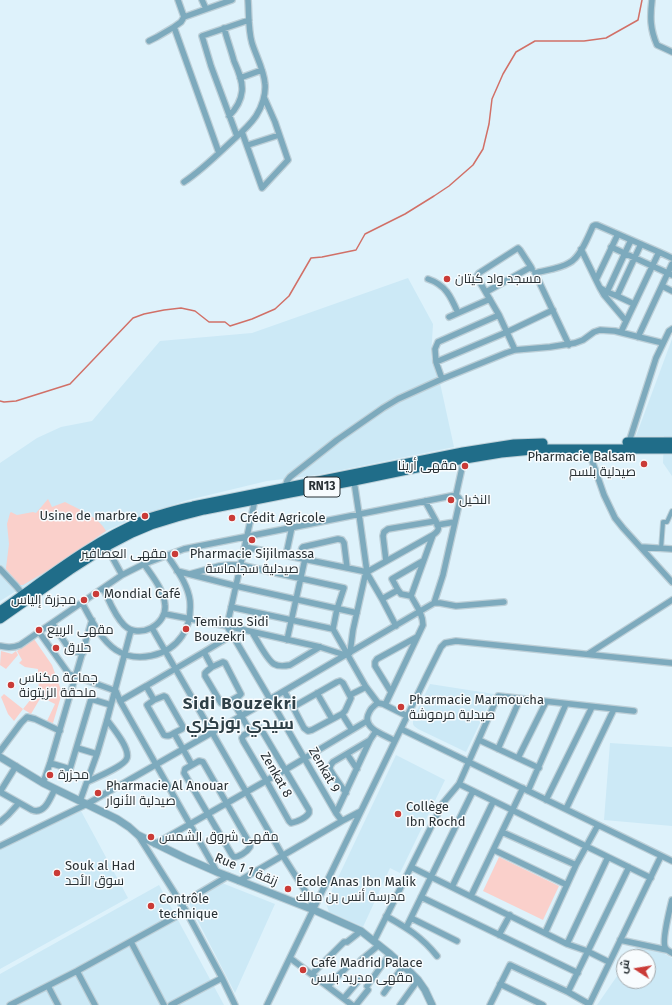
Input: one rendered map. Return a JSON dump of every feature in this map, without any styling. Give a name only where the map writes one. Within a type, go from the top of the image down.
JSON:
[{"type":"main road","name":"RN13","points":[[0,619],[25,597],[91,548],[121,531],[145,520],[193,506],[450,455],[514,444],[672,442]]},
{"type":"main road","name":"RN13","points":[[0,611],[70,570],[106,546],[151,525],[177,517],[441,463],[514,451],[543,449],[672,449]]},
{"type":"street","points":[[178,0],[184,17]]},
{"type":"street","points":[[202,0],[206,9]]},
{"type":"street","points":[[149,41],[157,38],[174,27],[181,22],[184,17],[232,0]]},
{"type":"street","points":[[184,182],[196,174],[242,132],[257,115],[264,97],[265,84],[262,70],[251,41],[248,0]]},
{"type":"street","points":[[652,0],[650,19],[652,34],[657,44],[672,52]]},
{"type":"street","points":[[237,136],[210,66],[202,36],[249,20]]},
{"type":"street","points":[[174,27],[219,154]]},
{"type":"street","points":[[224,28],[243,89],[239,104],[229,116]]},
{"type":"street","points":[[240,78],[262,70]]},
{"type":"street","points":[[242,132],[248,145],[262,188],[288,160],[264,97]]},
{"type":"street","points":[[248,145],[279,135]]},
{"type":"street","points":[[535,273],[571,263],[576,258],[593,226],[595,225],[672,258]]},
{"type":"street","points":[[596,280],[618,234]]},
{"type":"street","points":[[607,292],[631,240]]},
{"type":"street","points":[[617,296],[641,244]]},
{"type":"street","points":[[611,247],[670,274]]},
{"type":"street","points":[[515,350],[499,315],[477,276],[479,273],[518,248],[535,273],[568,345]]},
{"type":"street","points":[[581,249],[604,295],[626,321]]},
{"type":"street","points":[[621,332],[659,252]]},
{"type":"street","points":[[638,337],[662,286],[670,274],[672,264]]},
{"type":"street","points":[[486,292],[531,267]]},
{"type":"street","points":[[428,279],[444,288],[452,299],[458,313]]},
{"type":"street","points":[[662,286],[672,291]]},
{"type":"street","points":[[600,288],[634,304]]},
{"type":"street","points":[[449,317],[490,298]]},
{"type":"street","points":[[436,362],[553,310]]},
{"type":"street","points":[[442,379],[436,362],[435,349],[438,342],[499,315]]},
{"type":"street","points":[[629,442],[656,358],[671,328]]},
{"type":"street","points":[[285,487],[290,476],[383,408],[398,399],[494,357],[515,350],[568,345],[583,340],[594,332],[600,330],[621,332],[663,343]]},
{"type":"street","points":[[588,449],[604,495],[615,518],[672,582]]},
{"type":"street","points":[[456,495],[464,460]]},
{"type":"street","points":[[354,481],[367,572],[396,626]]},
{"type":"street","points":[[0,646],[8,648],[20,645],[122,575],[144,564],[184,549],[456,495]]},
{"type":"street","points":[[434,603],[443,575],[456,522],[460,500],[456,495]]},
{"type":"street","points":[[227,626],[255,500]]},
{"type":"street","points":[[348,654],[367,572],[437,532],[438,530],[436,523],[425,501]]},
{"type":"street","points":[[661,548],[663,522],[667,522],[672,511]]},
{"type":"street","points":[[386,561],[383,536],[384,532],[388,529],[456,522]]},
{"type":"street","points":[[286,555],[292,527]]},
{"type":"street","points":[[385,705],[423,625],[420,612],[411,596],[433,535]]},
{"type":"street","points":[[287,640],[301,579],[302,548],[338,539],[342,540],[344,543],[347,568]]},
{"type":"street","points":[[106,546],[122,575]]},
{"type":"street","points":[[245,547],[367,572]]},
{"type":"street","points":[[641,547],[672,549]]},
{"type":"street","points":[[82,602],[100,634],[115,649],[124,654],[135,657],[150,656],[165,651],[181,638],[190,618],[190,600],[183,580],[167,555]]},
{"type":"street","points":[[411,596],[400,594],[392,579],[423,562]]},
{"type":"street","points":[[103,588],[110,604],[125,626],[131,630],[144,630],[152,628],[162,619],[166,606],[160,588],[144,564]]},
{"type":"street","points":[[190,574],[219,566],[240,566],[344,588],[337,608],[333,629],[366,687],[378,703],[407,716]]},
{"type":"street","points":[[0,569],[25,597]]},
{"type":"street","points":[[177,570],[236,586],[357,613]]},
{"type":"street","points":[[382,599],[398,590]]},
{"type":"street","points":[[588,654],[672,600]]},
{"type":"street","points":[[1,844],[84,803],[184,750],[434,603],[456,606],[504,602]]},
{"type":"street","points":[[231,607],[333,629]]},
{"type":"street","points":[[164,614],[227,626],[348,654]]},
{"type":"street","points":[[43,783],[60,731],[92,620]]},
{"type":"street","points":[[52,623],[70,650],[83,653]]},
{"type":"street","name":"Zenkat 9","points":[[227,626],[342,821]]},
{"type":"street","points":[[152,628],[308,897],[314,910]]},
{"type":"street","points":[[84,803],[87,782],[116,691],[131,630]]},
{"type":"street","points":[[39,632],[69,674],[116,691],[120,701],[217,872]]},
{"type":"street","points":[[252,632],[269,660],[278,666],[290,665],[320,647]]},
{"type":"street","points":[[120,701],[232,635]]},
{"type":"street","points":[[391,692],[375,666],[375,662],[377,659],[418,636]]},
{"type":"street","points":[[267,1005],[407,716],[441,648],[445,643],[449,641],[456,641],[672,664]]},
{"type":"street","points":[[204,652],[212,667]]},
{"type":"street","points":[[221,662],[225,663],[241,694],[226,704],[221,703],[205,676],[205,673],[212,667],[221,662]]},
{"type":"street","points":[[293,707],[340,681],[352,695]]},
{"type":"street","points":[[146,686],[154,700]]},
{"type":"street","points":[[284,691],[304,728],[308,731],[343,714],[352,695],[366,687]]},
{"type":"street","points":[[318,693],[332,719]]},
{"type":"street","points":[[162,696],[166,697],[183,727],[174,733],[169,736],[164,735],[148,708],[149,704],[162,696]]},
{"type":"street","points":[[361,960],[377,943],[386,916],[443,803],[459,784],[498,696],[634,711]]},
{"type":"street","points":[[50,763],[70,769],[91,699],[111,705]]},
{"type":"street","points":[[498,748],[520,699]]},
{"type":"street","points":[[232,700],[250,732],[259,727],[261,729],[285,770]]},
{"type":"street","points":[[518,758],[546,702]]},
{"type":"street","points":[[155,844],[285,770],[367,721],[370,711],[378,703]]},
{"type":"street","points":[[471,896],[512,811],[538,768],[566,704]]},
{"type":"street","points":[[546,800],[592,707]]},
{"type":"street","points":[[566,810],[614,709]]},
{"type":"street","points":[[343,714],[352,730]]},
{"type":"street","points":[[0,751],[27,717],[60,731]]},
{"type":"street","points":[[87,782],[123,764],[128,758],[122,741],[107,720]]},
{"type":"street","points":[[367,721],[376,731],[395,741]]},
{"type":"street","points":[[401,729],[672,861]]},
{"type":"street","points":[[336,813],[370,740],[376,731]]},
{"type":"street","name":"Zenkat 8","points":[[250,732],[244,735],[242,738],[243,741],[289,821],[294,823],[308,816],[309,810],[285,770]]},
{"type":"street","points":[[174,733],[192,765]]},
{"type":"street","points":[[346,793],[330,768],[333,762],[370,740]]},
{"type":"street","points":[[479,740],[538,768]]},
{"type":"street","points":[[77,748],[97,754]]},
{"type":"street","points":[[347,754],[357,769]]},
{"type":"street","name":"Rue 1 زنقة 1","points":[[0,756],[43,783],[117,820],[129,827],[138,835],[155,844],[217,872],[314,910],[361,931],[404,965],[418,980],[428,995],[432,1005]]},
{"type":"street","points":[[199,761],[202,762],[250,844],[249,850],[236,857],[232,855],[184,773],[185,769],[192,765],[199,761]]},
{"type":"street","points":[[16,766],[0,792],[34,811],[40,811],[46,806],[55,789]]},
{"type":"street","points":[[459,784],[492,802],[651,878]]},
{"type":"street","points":[[406,928],[473,791]]},
{"type":"street","points":[[452,887],[492,802]]},
{"type":"street","points":[[0,822],[19,803]]},
{"type":"street","points":[[239,880],[361,811]]},
{"type":"street","points":[[545,933],[576,865],[598,825]]},
{"type":"street","points":[[502,832],[576,865]]},
{"type":"street","points":[[138,835],[186,911],[235,1005]]},
{"type":"street","points":[[494,850],[567,885]]},
{"type":"street","points":[[490,1005],[510,965],[568,992],[589,1005],[661,856]]},
{"type":"street","points":[[567,944],[608,857]]},
{"type":"street","points":[[411,867],[567,944],[587,951],[610,962]]},
{"type":"street","points":[[568,992],[629,867]]},
{"type":"street","points":[[181,904],[228,876]]},
{"type":"street","points":[[421,897],[578,973]]},
{"type":"street","points":[[669,951],[665,947],[665,935],[672,900]]},
{"type":"street","points":[[10,1005],[19,1003],[186,911]]},
{"type":"street","points":[[499,935],[510,915]]},
{"type":"street","points":[[386,916],[406,928],[425,943],[437,956]]},
{"type":"street","points":[[411,918],[457,941]]},
{"type":"street","points":[[312,974],[344,942],[347,942],[361,931]]},
{"type":"street","points":[[620,940],[669,951]]},
{"type":"street","points":[[131,942],[164,1005]]},
{"type":"street","points":[[356,1005],[390,954]]},
{"type":"street","points":[[290,958],[352,1005]]},
{"type":"street","points":[[328,986],[350,964]]},
{"type":"street","points":[[384,993],[404,965]]},
{"type":"street","points":[[77,971],[95,1005]]},
{"type":"street","points":[[171,1005],[222,978]]},
{"type":"street","points":[[344,998],[360,979]]},
{"type":"street","points":[[400,1005],[418,980]]},
{"type":"street","points":[[500,984],[543,1005]]},
{"type":"street","points":[[48,986],[58,1005]]},
{"type":"shaded area","points":[[408,278],[433,324],[431,357],[440,383],[454,447],[317,475],[267,481],[188,500],[137,517],[108,530],[58,565],[0,601],[0,463],[37,438],[61,427],[92,421],[160,341],[252,333]]},
{"type":"shaded area","points":[[672,339],[672,476],[663,463],[664,436],[636,436]]},
{"type":"shaded area","points":[[48,499],[52,507],[65,502],[82,511],[103,526],[106,531],[57,565],[23,585],[20,585],[6,569],[9,544],[7,524],[10,513],[11,512],[17,515],[33,512],[36,513]]},
{"type":"shaded area","points":[[34,639],[52,665],[62,693],[53,723],[47,721],[55,704],[41,697],[31,714],[23,709],[31,699],[39,696],[38,669],[25,667],[19,663],[22,660],[17,651]]},
{"type":"shaded area","points":[[1,651],[12,654],[16,651],[18,655],[6,669],[0,665]]},
{"type":"shaded area","points":[[430,684],[494,694],[466,752],[414,726],[413,719]]},
{"type":"shaded area","points":[[4,694],[23,709],[14,721],[8,714],[1,697]]},
{"type":"shaded area","points":[[610,743],[672,747],[672,826],[604,820]]},
{"type":"shaded area","name":"Collège Ibn Rochd","points":[[396,755],[445,780],[400,873],[390,868],[363,927],[329,912],[326,903]]},
{"type":"shaded area","name":"Souk al Had سوق الأحد","points":[[81,811],[128,898],[0,969],[0,847]]},
{"type":"shaded area","points":[[499,857],[559,886],[543,920],[483,891]]},
{"type":"shaded area","points":[[222,883],[275,904],[235,993],[188,902]]},
{"type":"shaded area","points":[[159,885],[224,1005],[0,1005],[0,974]]},
{"type":"shaded area","points":[[656,950],[672,958],[672,1005],[597,1005],[616,978],[616,989],[656,989]]},
{"type":"waterway","points":[[0,401],[16,401],[70,384],[133,318],[144,314],[181,308],[195,311],[209,322],[225,322],[230,326],[252,319],[275,309],[289,296],[311,258],[356,250],[365,234],[405,214],[434,196],[449,186],[473,165],[483,149],[489,124],[492,99],[503,74],[516,52],[535,41],[584,41],[606,38],[638,20],[642,0]]},
{"type":"place","name":"مسجد واد كيتان","points":[[447,279]]},
{"type":"place","name":"Pharmacie Balsam صيدلية بلسم","points":[[644,464]]},
{"type":"place","name":"مقهى أرينا","points":[[465,466]]},
{"type":"place","name":"النخيل","points":[[451,500]]},
{"type":"place","name":"Usine de marbre","points":[[145,516]]},
{"type":"place","name":"Crédit Agricole","points":[[232,518]]},
{"type":"place","name":"Pharmacie Sijilmassa صيدلية سجلماسة","points":[[252,540]]},
{"type":"place","name":"مقهى العصافير","points":[[175,554]]},
{"type":"place","name":"Mondial Café","points":[[96,594]]},
{"type":"place","name":"مجزرة إلياس","points":[[84,600]]},
{"type":"place","name":"Teminus Sidi Bouzekri","points":[[186,629]]},
{"type":"place","name":"مقهى الربيع","points":[[39,630]]},
{"type":"place","name":"حلاق","points":[[56,648]]},
{"type":"place","name":"جماعة مكناس ملحقة الزيتونة","points":[[11,685]]},
{"type":"place","name":"Pharmacie Marmoucha صيدلية مرموشة","points":[[401,707]]},
{"type":"place","name":"مجزرة","points":[[50,775]]},
{"type":"place","name":"Pharmacie Al Anouar صيدلية الأنوار","points":[[98,793]]},
{"type":"place","name":"Collège Ibn Rochd","points":[[398,814]]},
{"type":"place","name":"مقهى شروق الشمس","points":[[151,837]]},
{"type":"place","name":"Souk al Had سوق الأحد","points":[[57,873]]},
{"type":"place","name":"École Anas Ibn Malik مدرسة أنس بن مالك","points":[[288,889]]},
{"type":"place","name":"Contrôle technique","points":[[151,906]]},
{"type":"place","name":"Café Madrid Palace مقهى مدريد بلاس","points":[[303,970]]},
{"type":"district","name":"Sidi Bouzekri سيدي بوزكري","points":[[240,714]]}]
